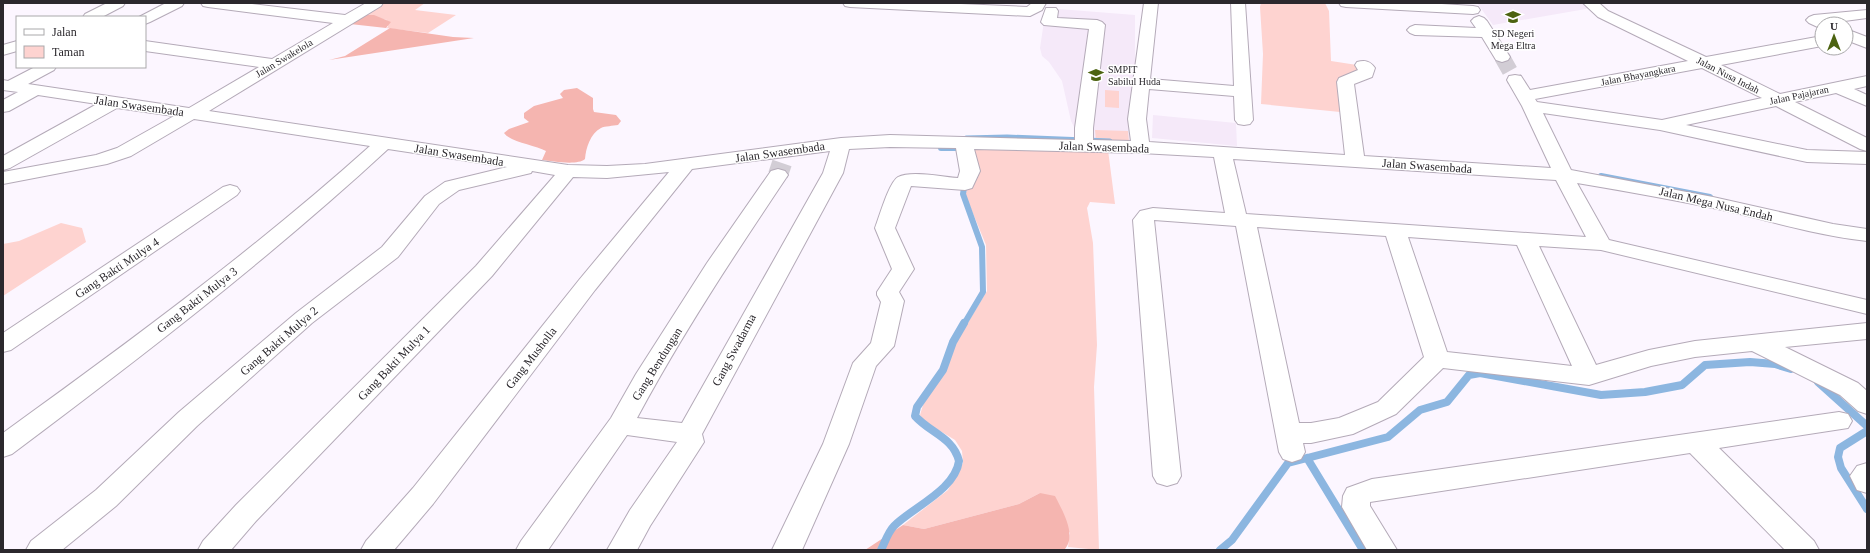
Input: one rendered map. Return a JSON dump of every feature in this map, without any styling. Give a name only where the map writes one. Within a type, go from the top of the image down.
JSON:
[{"type":"street","points":[[92,16],[118,3]]},
{"type":"street","points":[[146,18],[177,3]]},
{"type":"street","points":[[208,3],[348,20]]},
{"type":"street","name":"Jalan Swakelola","points":[[3,178],[113,157],[145,141],[376,3]]},
{"type":"street","points":[[850,3],[1030,12],[1035,9],[1045,7],[1049,22],[1097,25],[1084,137]]},
{"type":"street","points":[[1141,147],[1137,119],[1151,3]]},
{"type":"street","points":[[1238,3],[1246,154]]},
{"type":"street","points":[[1346,3],[1470,6],[1502,57]]},
{"type":"street","name":"Jalan Nusa Indah","points":[[1590,3],[1603,14],[1705,63],[1867,146]]},
{"type":"street","points":[[1849,16],[1867,14]]},
{"type":"street","points":[[1415,30],[1486,33]]},
{"type":"street","points":[[1854,38],[1867,43]]},
{"type":"street","name":"Jalan Bhayangkara","points":[[1528,101],[1705,63],[1814,43]]},
{"type":"street","points":[[3,50],[16,46]]},
{"type":"street","points":[[146,46],[275,64]]},
{"type":"street","points":[[1355,161],[1345,82],[1366,73],[1367,68],[1363,65]]},
{"type":"street","points":[[6,86],[46,68]]},
{"type":"street","points":[[1515,80],[1528,101],[1560,169],[1601,244]]},
{"type":"street","name":"Jalan Pajajaran","points":[[1660,125],[1867,81]]},
{"type":"street","points":[[1142,83],[1242,92]]},
{"type":"street","name":"Jalan Swasembada","points":[[6,86],[568,171],[607,172],[685,166],[781,163],[841,144],[878,141],[964,143],[1084,137],[1141,147],[1355,161],[1560,169]]},
{"type":"street","points":[[1837,87],[1867,101]]},
{"type":"street","points":[[3,107],[35,90]]},
{"type":"street","points":[[1528,101],[1660,125],[1806,156],[1867,158]]},
{"type":"street","points":[[3,164],[114,102]]},
{"type":"street","points":[[787,550],[849,411],[865,363],[882,346],[893,301],[888,295],[888,292],[904,269],[885,228],[902,184],[905,181],[913,180],[965,184],[970,171],[964,143]]},
{"type":"street","name":"Gang Bakti Mulya 3","points":[[3,446],[257,254],[331,192],[383,144]]},
{"type":"street","name":"Gang Swadarma","points":[[622,550],[640,518],[691,442],[689,434],[832,173],[841,144]]},
{"type":"street","points":[[1222,152],[1241,220],[1290,443],[1311,433],[1344,427],[1387,408],[1437,359]]},
{"type":"street","name":"Gang Bendungan","points":[[531,550],[551,524],[620,425],[645,380],[781,163]]},
{"type":"street","name":"Gang Bakti Mulya 2","points":[[40,550],[106,498],[188,419],[304,318],[390,252],[411,224],[432,200],[452,186],[517,172],[533,166]]},
{"type":"street","name":"Gang Musholla","points":[[376,550],[423,496],[586,285],[685,166]]},
{"type":"street","points":[[1560,169],[1671,182],[1826,218],[1867,224]]},
{"type":"street","name":"Jalan Mega Nusa Endah","points":[[1560,169],[1620,184],[1735,207],[1807,226],[1867,235]]},
{"type":"street","name":"Gang Bakti Mulya 1","points":[[213,550],[252,508],[484,271],[568,171]]},
{"type":"street","name":"Gang Bakti Mulya 4","points":[[3,344],[230,191]]},
{"type":"street","points":[[1167,476],[1143,220],[1147,215],[1153,214],[1601,244],[1867,307]]},
{"type":"street","points":[[1395,230],[1437,359]]},
{"type":"street","points":[[1525,239],[1589,376]]},
{"type":"street","points":[[1437,359],[1589,376],[1649,358],[1695,349],[1867,331]]},
{"type":"street","points":[[1754,342],[1849,389],[1867,405]]},
{"type":"street","points":[[1382,550],[1356,507],[1357,496],[1372,490],[1839,421]]},
{"type":"street","points":[[620,425],[689,434]]},
{"type":"street","points":[[1696,442],[1804,550]]},
{"type":"street","points":[[1867,473],[1864,476],[1867,482]]},
{"type":"shaded area","name":"SD Negeri Mega Eltra","points":[[1477,3],[1588,3],[1590,5],[1586,9],[1493,25]]},
{"type":"shaded area","name":"SMPIT Sabilul Huda","points":[[1046,8],[1135,15],[1135,68],[1130,143],[1073,141],[1077,133],[1071,121],[1062,81],[1049,62],[1042,56],[1040,48]]},
{"type":"shaded area","points":[[366,15],[374,15],[391,22],[386,28],[350,24]]},
{"type":"shaded area","points":[[390,28],[453,37],[474,38],[329,60],[345,56]]},
{"type":"shaded area","points":[[577,88],[593,98],[594,112],[616,115],[621,121],[618,125],[603,127],[594,134],[586,150],[585,159],[571,163],[542,160],[546,151],[512,139],[504,133],[509,129],[529,122],[524,118],[524,113],[534,106],[563,98],[560,94],[564,90]]},
{"type":"shaded area","points":[[1153,115],[1236,123],[1237,146],[1152,138]]},
{"type":"shaded area","points":[[1040,493],[1055,496],[1065,516],[1069,530],[1069,538],[1068,544],[1064,550],[865,550],[903,525],[924,529],[1019,504]]},
{"type":"green space","points":[[385,3],[425,3],[415,10],[456,15],[428,33],[386,28],[388,27],[387,20],[366,15]]},
{"type":"green space","points":[[1261,3],[1325,3],[1329,11],[1331,61],[1357,65],[1364,70],[1357,75],[1337,80],[1340,112],[1261,104],[1263,54]]},
{"type":"green space","points":[[1105,90],[1119,91],[1119,108],[1105,107]]},
{"type":"green space","points":[[1095,130],[1128,131],[1129,142],[1096,140]]},
{"type":"green space","points":[[969,147],[1108,150],[1115,204],[1090,202],[1087,208],[1093,243],[1097,345],[1094,387],[1099,550],[1068,547],[1070,533],[1040,493],[1019,504],[924,529],[903,525],[948,490],[963,463],[962,451],[955,440],[922,420],[920,415],[923,405],[943,371],[955,344],[987,291],[986,245],[965,194],[970,185]]},
{"type":"green space","points":[[61,223],[82,228],[86,242],[3,296],[3,244],[19,241]]},
{"type":"waterway","points":[[966,138],[1007,137],[1110,141]]},
{"type":"waterway","points":[[941,148],[957,148]]},
{"type":"waterway","points":[[1601,176],[1710,197]]},
{"type":"waterway","points":[[964,188],[963,194],[982,247],[983,292],[964,324]]},
{"type":"waterway","points":[[881,550],[892,528],[942,489],[950,481],[956,471],[959,461],[952,446],[915,416],[917,407],[943,370],[953,342],[964,323]]},
{"type":"waterway","points":[[1307,458],[1388,437],[1420,410],[1447,402],[1469,375],[1480,373],[1601,395],[1645,392],[1682,385],[1705,365],[1750,362],[1775,364],[1791,369]]},
{"type":"waterway","points":[[1818,382],[1867,426]]},
{"type":"waterway","points":[[1867,431],[1840,448],[1838,457],[1841,468],[1867,509]]},
{"type":"waterway","points":[[1220,550],[1232,540],[1288,463],[1307,458]]},
{"type":"waterway","points":[[1307,458],[1363,550]]},
{"type":"tunnel","points":[[1502,57],[1515,80]]},
{"type":"tunnel","points":[[778,175],[782,163]]},
{"type":"place","name":"SD Negeri Mega Eltra","points":[[1513,17]]},
{"type":"place","name":"SMPIT Sabilul Huda","points":[[1096,75]]}]
